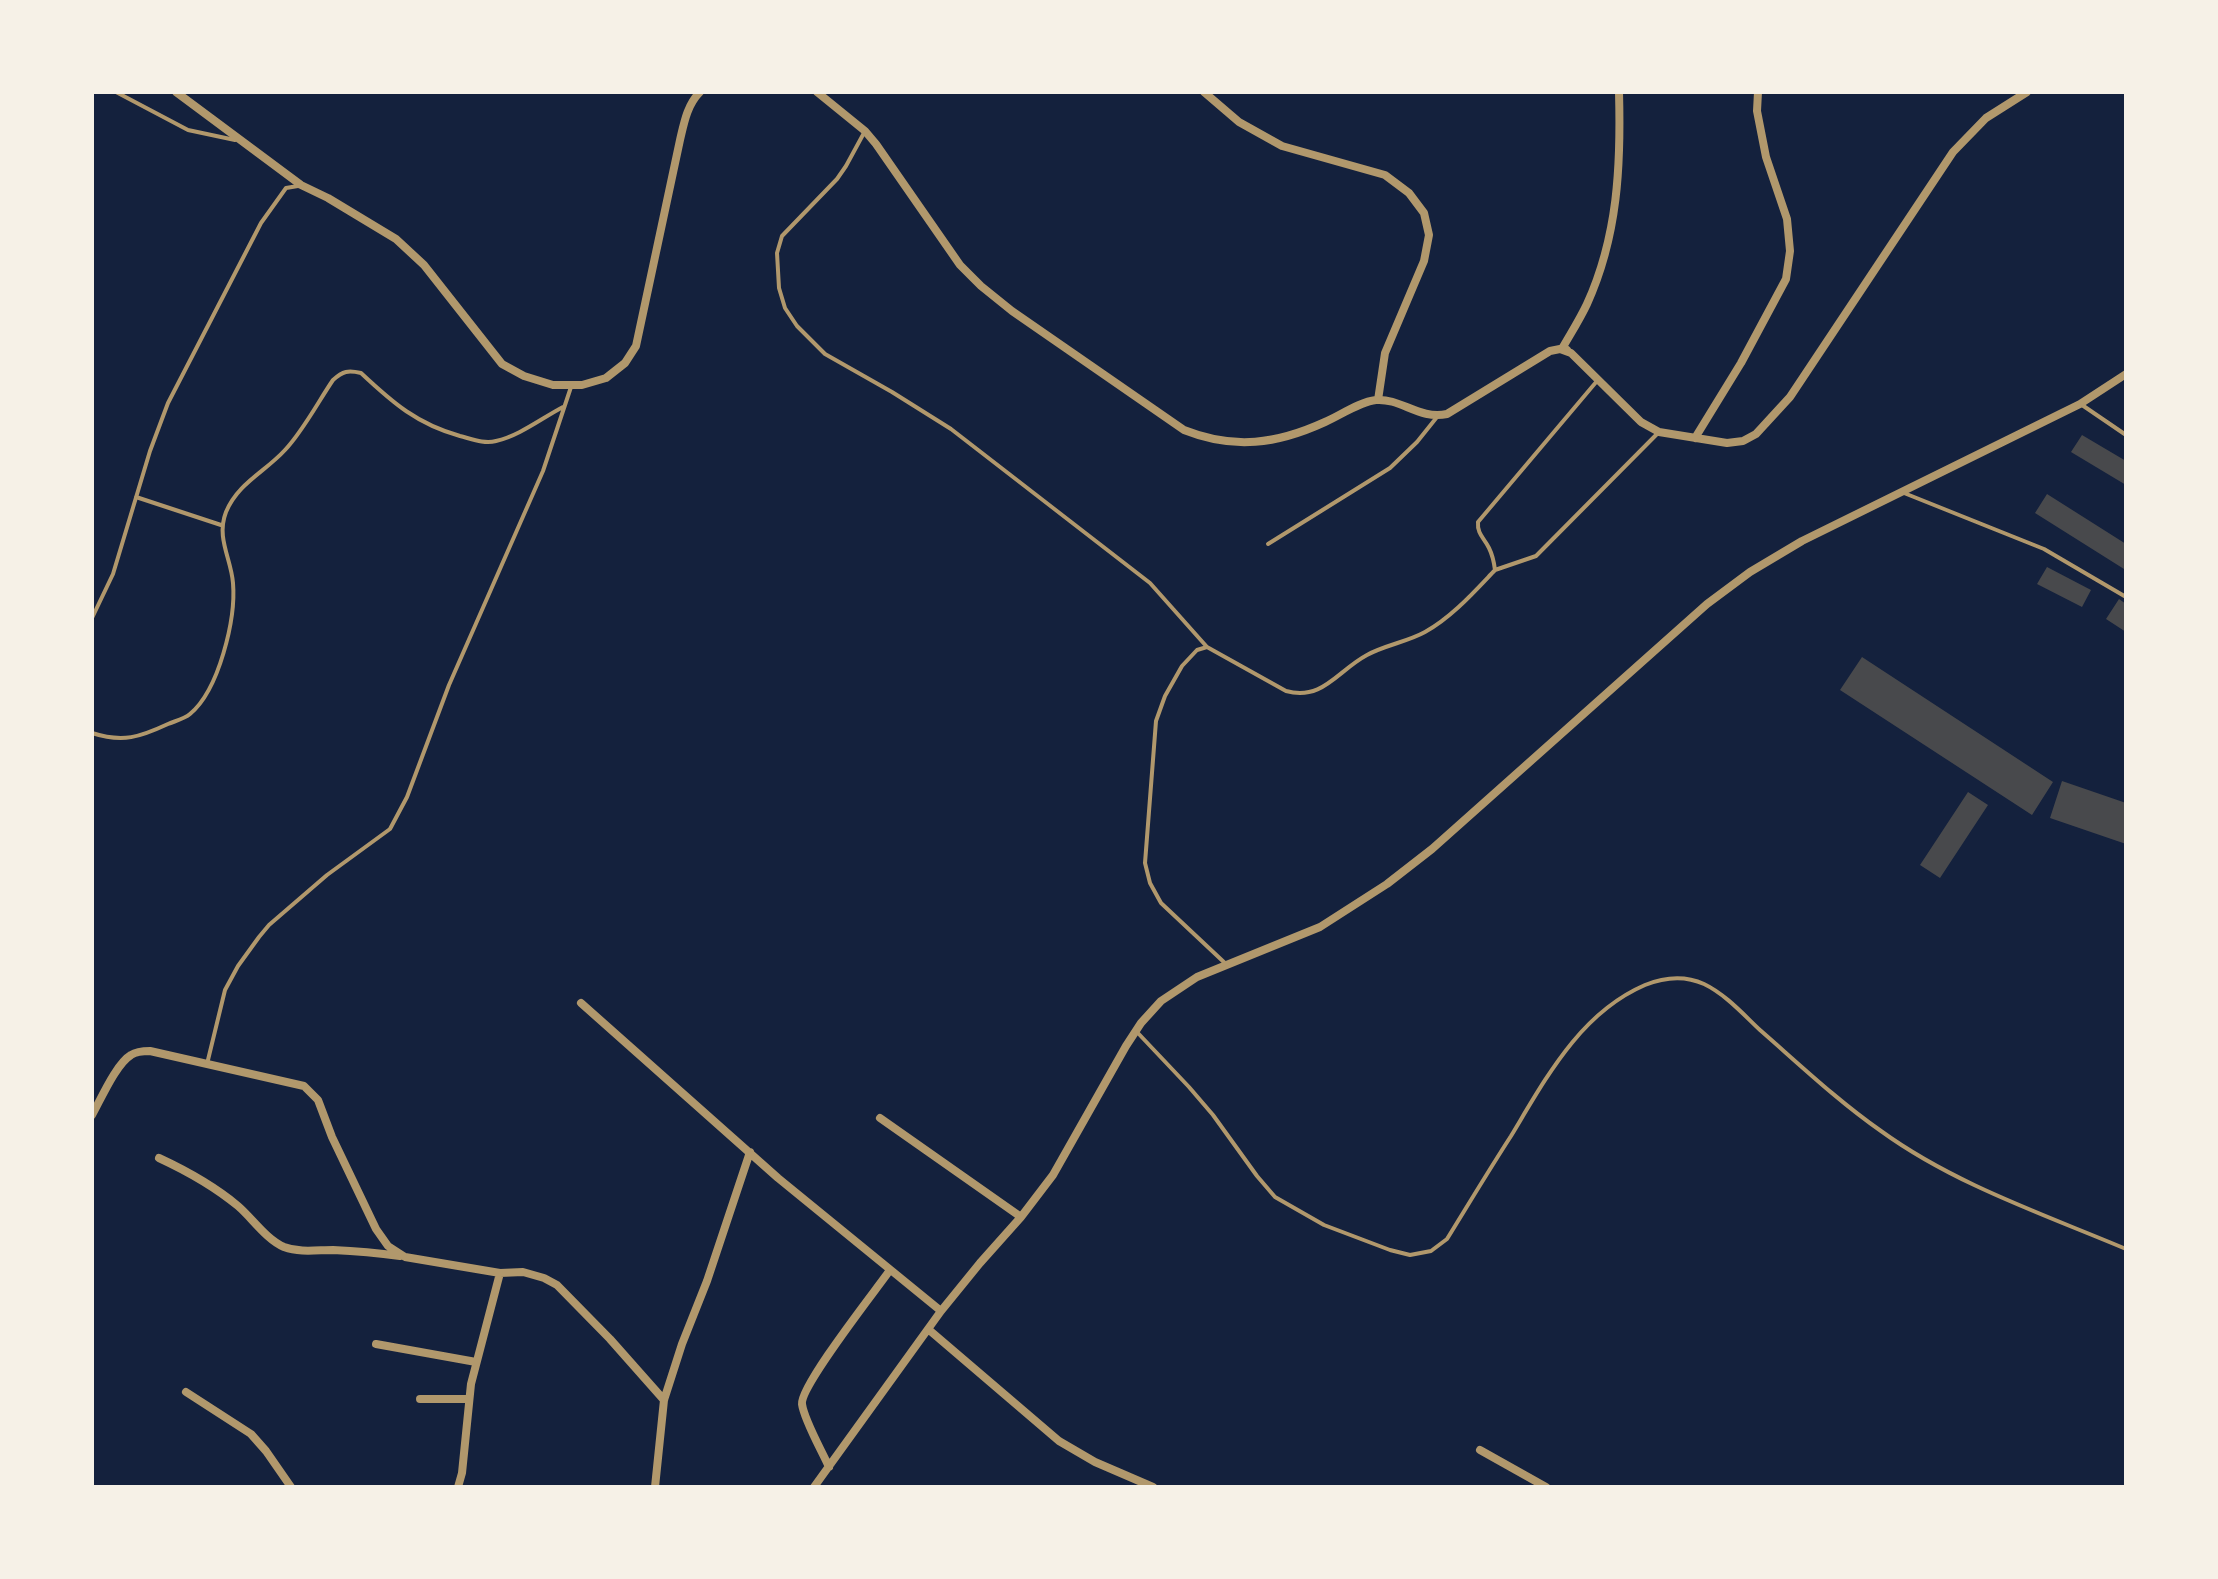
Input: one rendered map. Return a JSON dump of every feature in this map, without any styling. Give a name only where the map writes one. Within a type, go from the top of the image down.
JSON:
[{"type":"street","points":[[176,92],[301,185],[396,239],[424,265],[502,364],[524,376],[553,385],[582,385],[606,378],[625,363],[636,346],[686,115],[700,92]]},
{"type":"street","points":[[817,92],[865,131],[876,144],[960,265],[981,286],[1012,311],[1184,430],[1208,440],[1234,443],[1284,438],[1378,400],[1425,415],[1447,414],[1550,351],[1560,349],[1571,353]]},
{"type":"street","points":[[1204,92],[1239,122],[1282,146],[1385,175],[1409,193],[1424,213],[1429,235],[1424,261],[1385,353],[1378,400]]},
{"type":"street","points":[[1619,92],[1620,162],[1614,214],[1603,260],[1587,303],[1563,347],[1641,422],[1659,432],[1727,443],[1743,441],[1756,434],[1790,397],[1953,152],[1986,118],[2027,92]]},
{"type":"street","points":[[1695,438],[1741,363],[1786,279],[1790,251],[1787,219],[1766,157],[1757,111],[1758,92]]},
{"type":"street","points":[[814,1487],[941,1311],[1021,1217],[1066,1153],[1136,1031],[1161,1001],[1197,977],[1320,927],[1387,884],[1432,849],[1707,604],[1750,572],[1802,541],[2080,404],[2126,374]]},
{"type":"street","points":[[581,1003],[778,1178],[941,1311]]},
{"type":"street","points":[[92,1115],[122,1064],[133,1053],[150,1051],[304,1086],[318,1100],[332,1137],[376,1229],[388,1246],[405,1257]]},
{"type":"street","points":[[880,1118],[1021,1217]]},
{"type":"street","points":[[655,1487],[664,1400],[750,1152]]},
{"type":"street","points":[[159,1158],[212,1187],[238,1206],[275,1242],[285,1247],[405,1257],[500,1273],[523,1272],[544,1278],[557,1285],[664,1400]]},
{"type":"street","points":[[829,1467],[806,1415],[802,1398],[812,1378],[890,1270]]},
{"type":"street","points":[[458,1487],[471,1384],[500,1273]]},
{"type":"street","points":[[928,1329],[1059,1441],[1095,1462],[1153,1487]]},
{"type":"street","points":[[376,1344],[476,1362]]},
{"type":"street","points":[[186,1392],[251,1434],[291,1487]]},
{"type":"street","points":[[420,1399],[469,1399]]},
{"type":"street","points":[[1480,1450],[1546,1487]]},
{"type":"lane","points":[[116,92],[188,130],[245,142]]},
{"type":"lane","points":[[865,131],[837,179],[782,236],[777,253],[779,288],[785,308],[797,326],[825,354],[951,429],[1150,583],[1207,647],[1286,691],[1310,693],[1366,655],[1424,633],[1443,620],[1495,570],[1536,556],[1659,432]]},
{"type":"lane","points":[[92,618],[113,574],[150,451],[168,403],[261,223],[286,188],[301,185]]},
{"type":"lane","points":[[92,733],[125,739],[142,736],[189,715],[207,695],[216,676],[232,619],[233,581],[222,540],[227,509],[239,489],[285,450],[333,380],[342,372],[361,373],[425,424],[479,441],[506,439],[565,406]]},
{"type":"lane","points":[[1495,570],[1494,558],[1478,533],[1478,522],[1598,380]]},
{"type":"lane","points":[[207,1064],[225,990],[238,966],[269,925],[337,867],[390,829],[407,797],[449,685],[543,471],[572,385]]},
{"type":"lane","points":[[2080,404],[2126,435]]},
{"type":"lane","points":[[1268,544],[1390,468],[1417,442],[1437,416]]},
{"type":"lane","points":[[1901,492],[2044,549],[2126,597]]},
{"type":"lane","points":[[136,497],[222,525]]},
{"type":"lane","points":[[1207,647],[1197,650],[1182,666],[1165,696],[1156,721],[1145,863],[1150,883],[1161,903],[1228,965]]},
{"type":"lane","points":[[1136,1031],[1205,1106],[1275,1197],[1324,1225],[1410,1255],[1431,1251],[1447,1239],[1557,1061],[1581,1032],[1627,993],[1651,983],[1681,977],[1704,984],[1723,997],[1850,1107],[1931,1164],[2126,1249]]},
{"type":"building","points":[[2082,435],[2126,461],[2126,485],[2071,452]]},
{"type":"building","points":[[2047,494],[2126,544],[2124,569],[2035,513]]},
{"type":"building","points":[[2047,567],[2091,590],[2082,607],[2037,584]]},
{"type":"building","points":[[2119,599],[2126,604],[2126,632],[2106,619]]},
{"type":"building","points":[[1862,657],[2053,782],[2032,815],[1840,690]]},
{"type":"building","points":[[2062,781],[2126,803],[2126,844],[2050,818]]},
{"type":"building","points":[[1968,792],[1988,805],[1940,878],[1920,865]]}]
